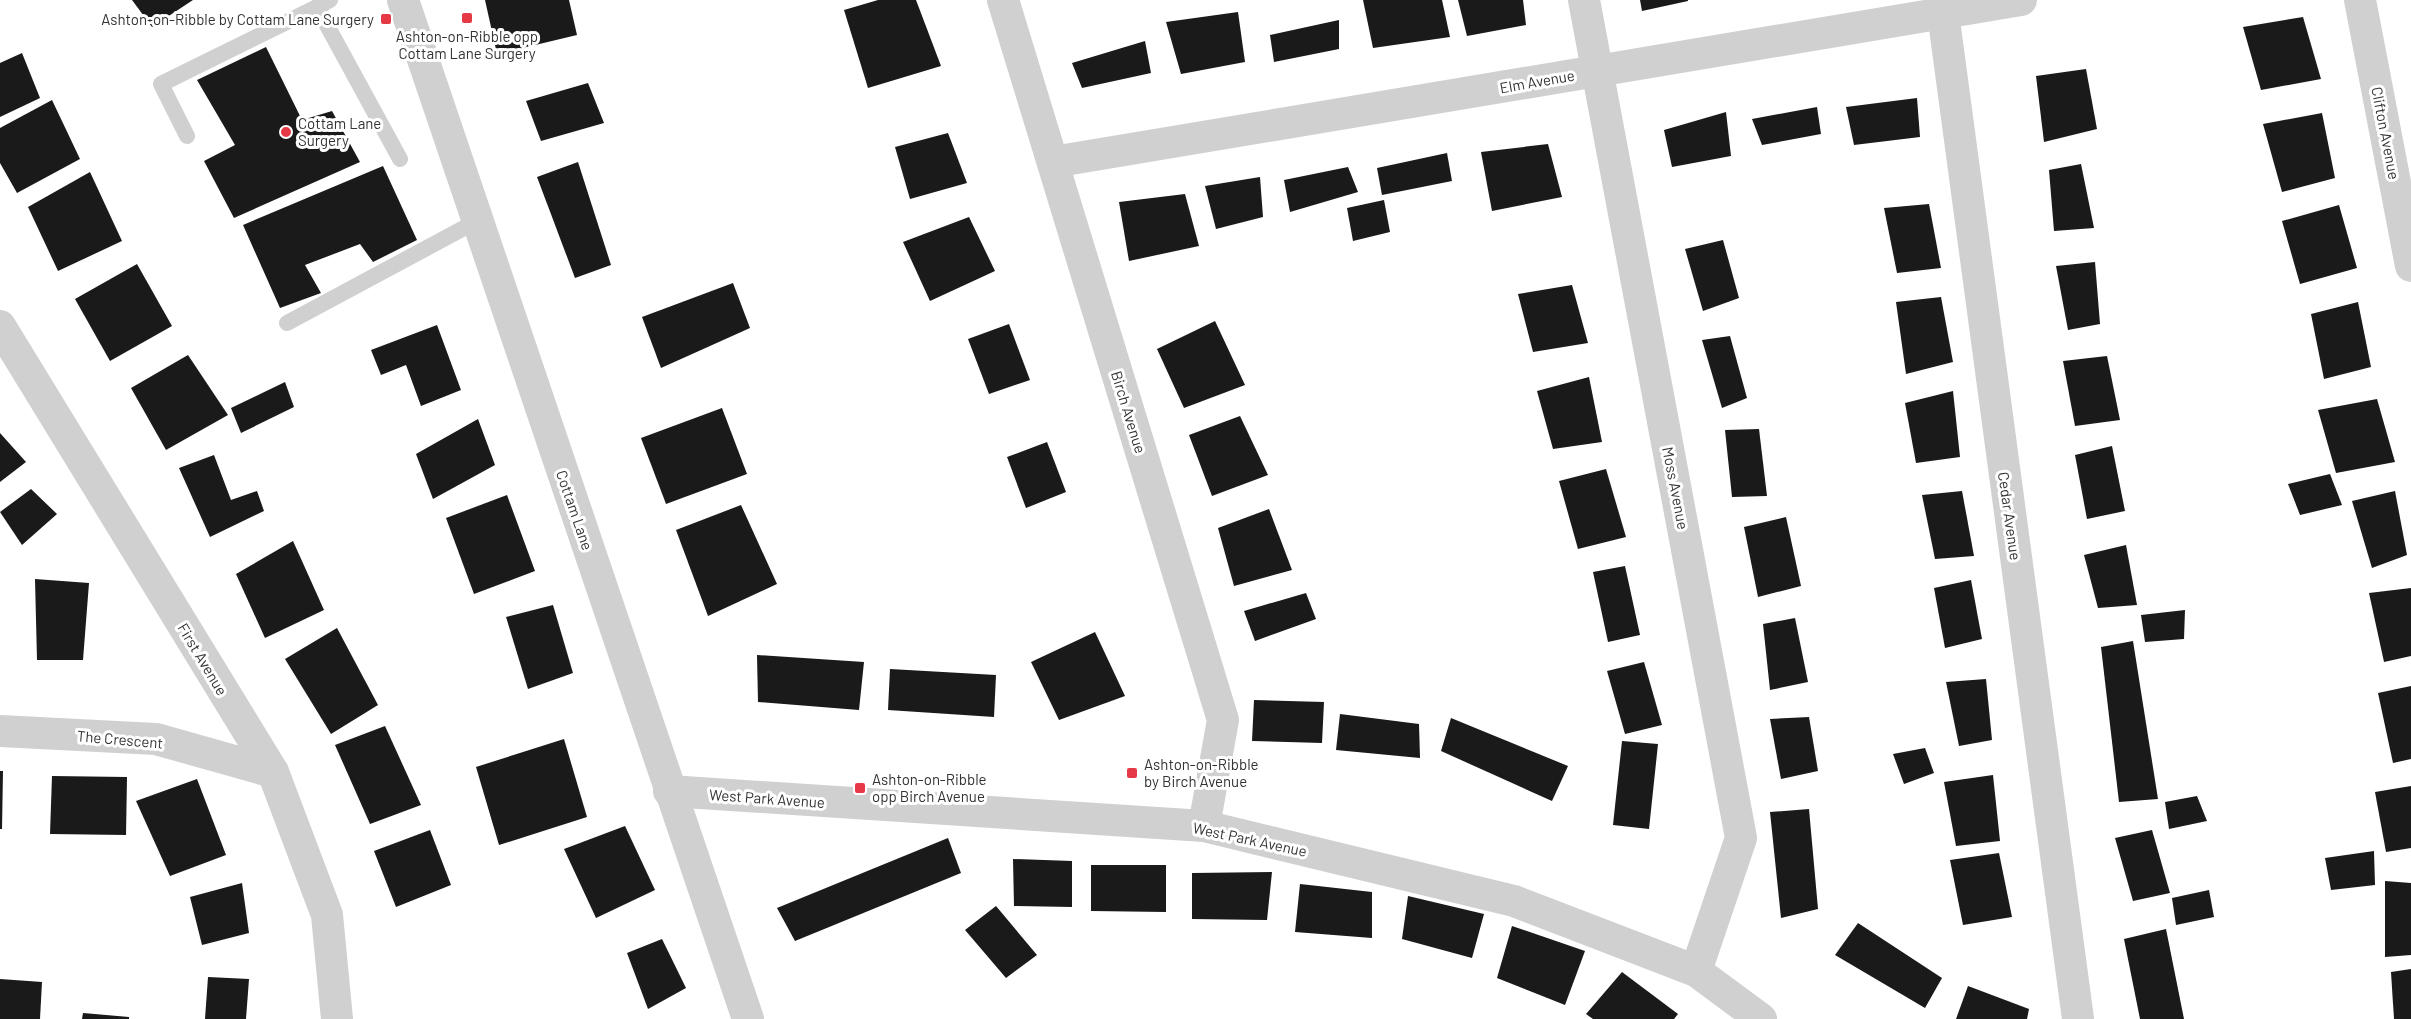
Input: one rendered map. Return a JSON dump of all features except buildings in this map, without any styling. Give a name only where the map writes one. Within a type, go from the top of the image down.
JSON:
[{"type":"street","name":"Cottam Lane","points":[[403,0],[748,1019]]},
{"type":"street","name":"Birch Avenue","points":[[1003,0],[1223,720],[1203,826]]},
{"type":"street","name":"Moss Avenue","points":[[1584,0],[1741,838],[1696,971]]},
{"type":"street","name":"Elm Avenue","points":[[1053,162],[2021,0]]},
{"type":"street","name":"Clifton Avenue","points":[[2360,0],[2411,266]]},
{"type":"street","name":"Cedar Avenue","points":[[1943,13],[2078,1019]]},
{"type":"street","name":"First Avenue","points":[[0,326],[273,772],[327,915],[337,1019]]},
{"type":"street","name":"The Crescent","points":[[0,731],[156,739],[273,772]]},
{"type":"street","name":"West Park Avenue","points":[[669,791],[1203,826],[1514,901],[1696,971],[1761,1019]]},
{"type":"lane","points":[[187,136],[161,84],[323,3],[400,159]]},
{"type":"lane","points":[[287,323],[477,221]]},
{"type":"place","name":"Ashton-on-Ribble opp Cottam Lane Surgery","points":[[467,18]]},
{"type":"place","name":"Ashton-on-Ribble by Cottam Lane Surgery","points":[[386,19]]},
{"type":"place","name":"Cottam Lane Surgery","points":[[286,132]]},
{"type":"place","name":"Ashton-on-Ribble by Birch Avenue","points":[[1132,773]]},
{"type":"place","name":"Ashton-on-Ribble opp Birch Avenue","points":[[860,788]]}]
